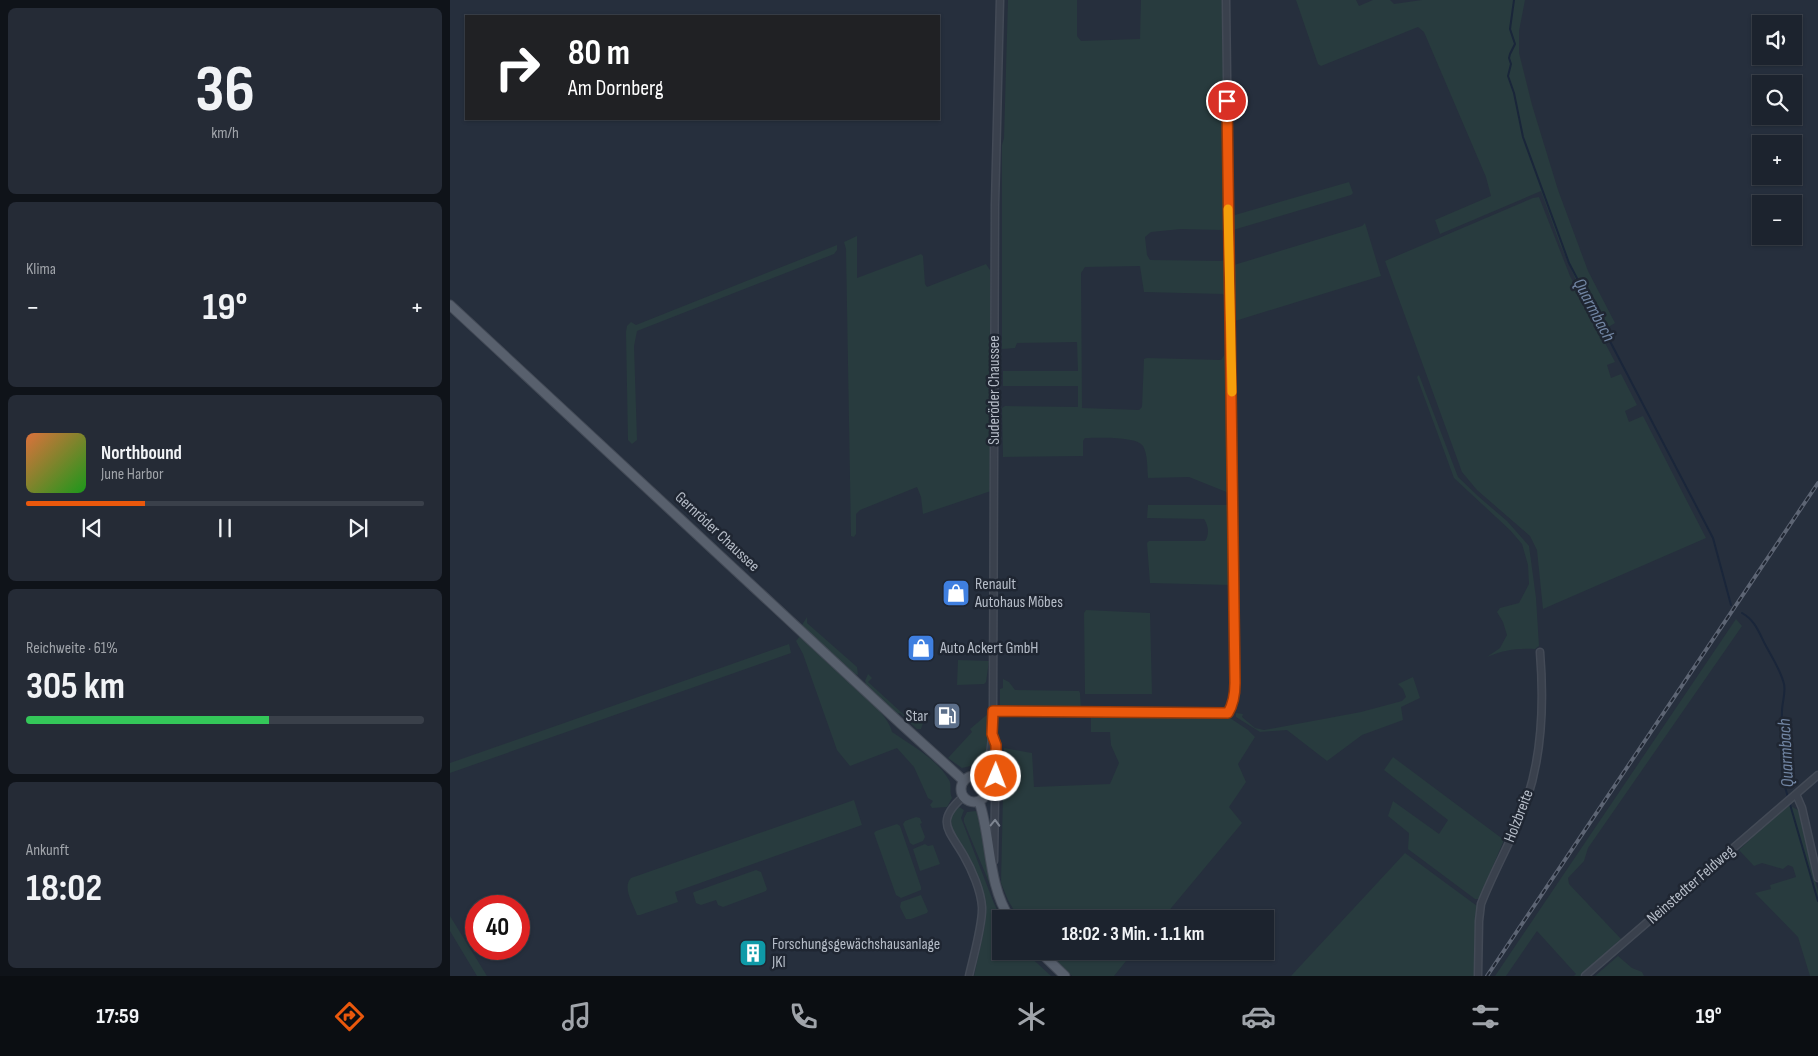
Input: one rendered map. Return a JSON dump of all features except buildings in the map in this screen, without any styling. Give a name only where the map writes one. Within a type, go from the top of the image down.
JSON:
[{"type":"main road","name":"Gernröder Chaussee","points":[[450,305],[964,781]]},
{"type":"main road","points":[[972,776],[981,778],[987,789],[985,796],[979,801],[971,802],[963,797],[961,788],[964,781],[972,776]]},
{"type":"main road","points":[[979,801],[986,829],[992,872],[999,898],[1005,910]]},
{"type":"main road","points":[[1048,960],[1065,976]]},
{"type":"street","name":"Suderöder Chaussee","points":[[981,778],[989,758],[993,711],[994,205],[1000,0]]},
{"type":"street","points":[[993,711],[1228,713],[1235,696],[1226,0]]},
{"type":"street","name":"Holzbreite","points":[[1478,976],[1479,920],[1482,904],[1528,798],[1538,757],[1542,725],[1540,652]]},
{"type":"street","points":[[992,734],[996,745],[996,753],[994,860],[992,872]]},
{"type":"street","name":"Neinstedter Feldweg","points":[[1586,976],[1818,775]]},
{"type":"street","points":[[963,797],[954,805],[947,823],[950,836],[968,862],[981,899],[981,920],[970,976]]},
{"type":"street","points":[[1792,797],[1802,808],[1818,878]]},
{"type":"shaded area","points":[[1008,0],[1077,0],[1077,36],[1081,41],[1140,39],[1141,0],[1222,0],[1223,51],[1226,51],[1224,121],[1226,237],[1222,230],[1181,229],[1151,232],[1145,237],[1147,255],[1150,260],[1222,261],[1225,258],[1225,297],[1223,294],[1144,292],[1140,266],[1085,267],[1081,273],[1082,408],[1139,410],[1142,407],[1144,359],[1221,360],[1227,351],[1229,493],[1189,477],[1148,478],[1147,457],[1143,446],[1125,439],[1085,438],[1083,441],[1083,456],[1003,457],[1002,408],[1005,406],[1078,407],[1078,386],[1003,386],[1003,371],[1078,371],[1077,342],[1017,343],[1015,348],[1002,349],[1002,145],[1004,138]]},
{"type":"shaded area","points":[[1296,0],[1356,0],[1359,6],[1373,0],[1390,0],[1394,4],[1422,0],[1525,0],[1519,31],[1519,53],[1532,105],[1558,190],[1588,271],[1615,323],[1602,331],[1578,285],[1560,244],[1541,191],[1440,234],[1435,220],[1491,196],[1486,177],[1424,32],[1418,27],[1321,66],[1318,64]]},
{"type":"shaded area","points":[[1349,182],[1353,193],[1351,195],[1233,230],[1232,217],[1235,215]]},
{"type":"shaded area","points":[[1539,197],[1570,276],[1615,362],[1607,365],[1611,378],[1621,374],[1637,405],[1625,411],[1629,422],[1643,416],[1706,538],[1543,609],[1537,550],[1530,536],[1477,490],[1462,472],[1385,261]]},
{"type":"shaded area","points":[[1365,223],[1381,276],[1235,321],[1232,319],[1231,263],[1234,265],[1362,226]]},
{"type":"shaded area","points":[[857,236],[857,278],[921,254],[923,256],[925,284],[927,287],[986,264],[990,270],[991,491],[923,514],[921,497],[917,487],[860,510],[856,514],[856,534],[854,537],[851,536],[846,249],[844,242]]},
{"type":"shaded area","points":[[837,245],[837,250],[834,254],[637,331],[634,346],[637,440],[632,444],[628,440],[626,332],[627,326],[631,322],[636,325]]},
{"type":"shaded area","points":[[1419,375],[1458,477],[1507,521],[1529,546],[1536,598],[1539,646],[1535,649],[1511,650],[1487,657],[1500,648],[1507,635],[1503,622],[1497,612],[1500,608],[1519,603],[1529,584],[1528,565],[1522,544],[1510,530],[1454,478],[1418,380],[1417,377]]},
{"type":"shaded area","points":[[1148,505],[1230,505],[1230,585],[1150,583],[1147,543],[1149,541],[1205,541],[1208,530],[1204,519],[1147,518]]},
{"type":"shaded area","points":[[1086,610],[1150,613],[1152,694],[1085,694],[1084,613]]},
{"type":"shaded area","points":[[807,617],[807,623],[857,667],[858,675],[852,673],[804,628],[802,625]]},
{"type":"shaded area","points":[[1736,619],[1742,626],[1588,848],[1584,861],[1568,878],[1569,884],[1621,939],[1580,976],[1574,976],[1576,974],[1537,931],[1506,976],[1495,976]]},
{"type":"shaded area","points":[[800,636],[867,697],[888,723],[892,732],[938,765],[950,782],[952,798],[947,807],[932,808],[930,805],[933,801],[928,798],[914,767],[897,748],[850,766],[837,750],[803,654],[796,641]]},
{"type":"shaded area","points":[[789,644],[791,653],[450,773],[450,763]]},
{"type":"shaded area","points":[[958,660],[989,661],[986,682],[984,684],[957,685]]},
{"type":"shaded area","points":[[868,674],[872,678],[868,682],[913,723],[921,716],[919,718],[923,723],[921,729],[917,729],[900,713],[897,714],[870,691],[865,681]]},
{"type":"shaded area","points":[[1413,677],[1420,698],[1401,707],[1403,720],[1362,735],[1327,761],[1287,730],[1260,732],[1236,717],[1236,713],[1243,714],[1242,717],[1255,728],[1264,730],[1361,712],[1402,701],[1406,697],[1403,689],[1398,684]]},
{"type":"shaded area","points":[[1003,679],[1009,682],[1015,690],[1079,691],[1081,709],[1002,708],[1000,705],[1000,689],[1003,688]]},
{"type":"shaded area","points":[[989,713],[988,741],[983,761],[980,767],[974,765],[962,768],[948,758],[972,732],[970,729]]},
{"type":"shaded area","points":[[1170,715],[1230,718],[1255,737],[1238,764],[1246,782],[1229,807],[1242,823],[1170,910],[1014,910],[1001,883],[1004,748],[1032,753],[1034,787],[1110,784],[1119,763],[1111,745],[1110,732],[1091,732],[1091,716]]},
{"type":"shaded area","points":[[1393,757],[1504,840],[1479,899],[1475,899],[1408,849],[1409,833],[1388,816],[1393,801],[1439,834],[1448,820],[1384,770]]},
{"type":"shaded area","points":[[854,800],[862,825],[675,892],[678,902],[637,915],[628,891],[631,878]]},
{"type":"shaded area","points":[[1787,804],[1798,810],[1818,891],[1818,976],[1810,976],[1798,937],[1755,893],[1771,889],[1770,885],[1796,877],[1793,867],[1788,865],[1783,869],[1762,863],[1754,866],[1739,850]]},
{"type":"shaded area","points":[[959,807],[964,810],[961,818],[997,910],[992,910],[992,960],[1034,960],[1051,976],[974,976],[985,925],[985,904],[978,880],[952,833],[951,819],[953,812]]},
{"type":"shaded area","points":[[976,811],[981,827],[986,863],[993,892],[964,822],[967,812]]},
{"type":"shaded area","points":[[916,817],[920,818],[922,823],[920,824],[925,837],[923,841],[913,845],[910,843],[903,824],[905,821]]},
{"type":"shaded area","points":[[897,824],[900,826],[921,887],[921,890],[901,898],[896,895],[874,833]]},
{"type":"shaded area","points":[[925,844],[928,846],[933,845],[940,864],[920,871],[913,849]]},
{"type":"shaded area","points":[[1405,853],[1477,906],[1476,966],[1474,976],[1291,976]]},
{"type":"shaded area","points":[[756,870],[761,872],[766,891],[723,907],[718,905],[716,900],[701,905],[696,903],[694,892]]},
{"type":"shaded area","points":[[921,895],[928,911],[927,913],[906,919],[900,907],[901,902]]},
{"type":"shaded area","points":[[450,916],[465,940],[465,956],[450,931]]},
{"type":"shaded area","points":[[1618,956],[1632,968],[1642,972],[1644,976],[1595,976]]},
{"type":"shaded area","points":[[467,960],[477,960],[487,976],[477,976]]},
{"type":"shaded area","points":[[1056,960],[1127,960],[1114,976],[1072,976]]},
{"type":"waterway","name":"Quarmbach","points":[[1514,0],[1510,29],[1515,44],[1509,58],[1511,64],[1508,76],[1514,93],[1523,137],[1569,263],[1713,538],[1731,605]]},
{"type":"waterway","name":"Quarmbach","points":[[1742,613],[1757,628],[1779,670],[1784,684],[1781,737],[1783,780],[1818,901]]},
{"type":"railway","points":[[1487,976],[1818,483]]},
{"type":"slow traffic","points":[[1228,209],[1232,392]]},
{"type":"place","name":"Renault Autohaus Möbes","points":[[956,593]]},
{"type":"place","name":"Auto Ackert GmbH","points":[[921,648]]},
{"type":"place","name":"Star","points":[[947,716]]},
{"type":"place","name":"Forschungsgewächshausanlage JKI","points":[[753,953]]},
{"type":"route","points":[[996,776],[996,745],[992,734],[993,711],[1228,713],[1232,707],[1235,696],[1234,541],[1227,101]]}]
